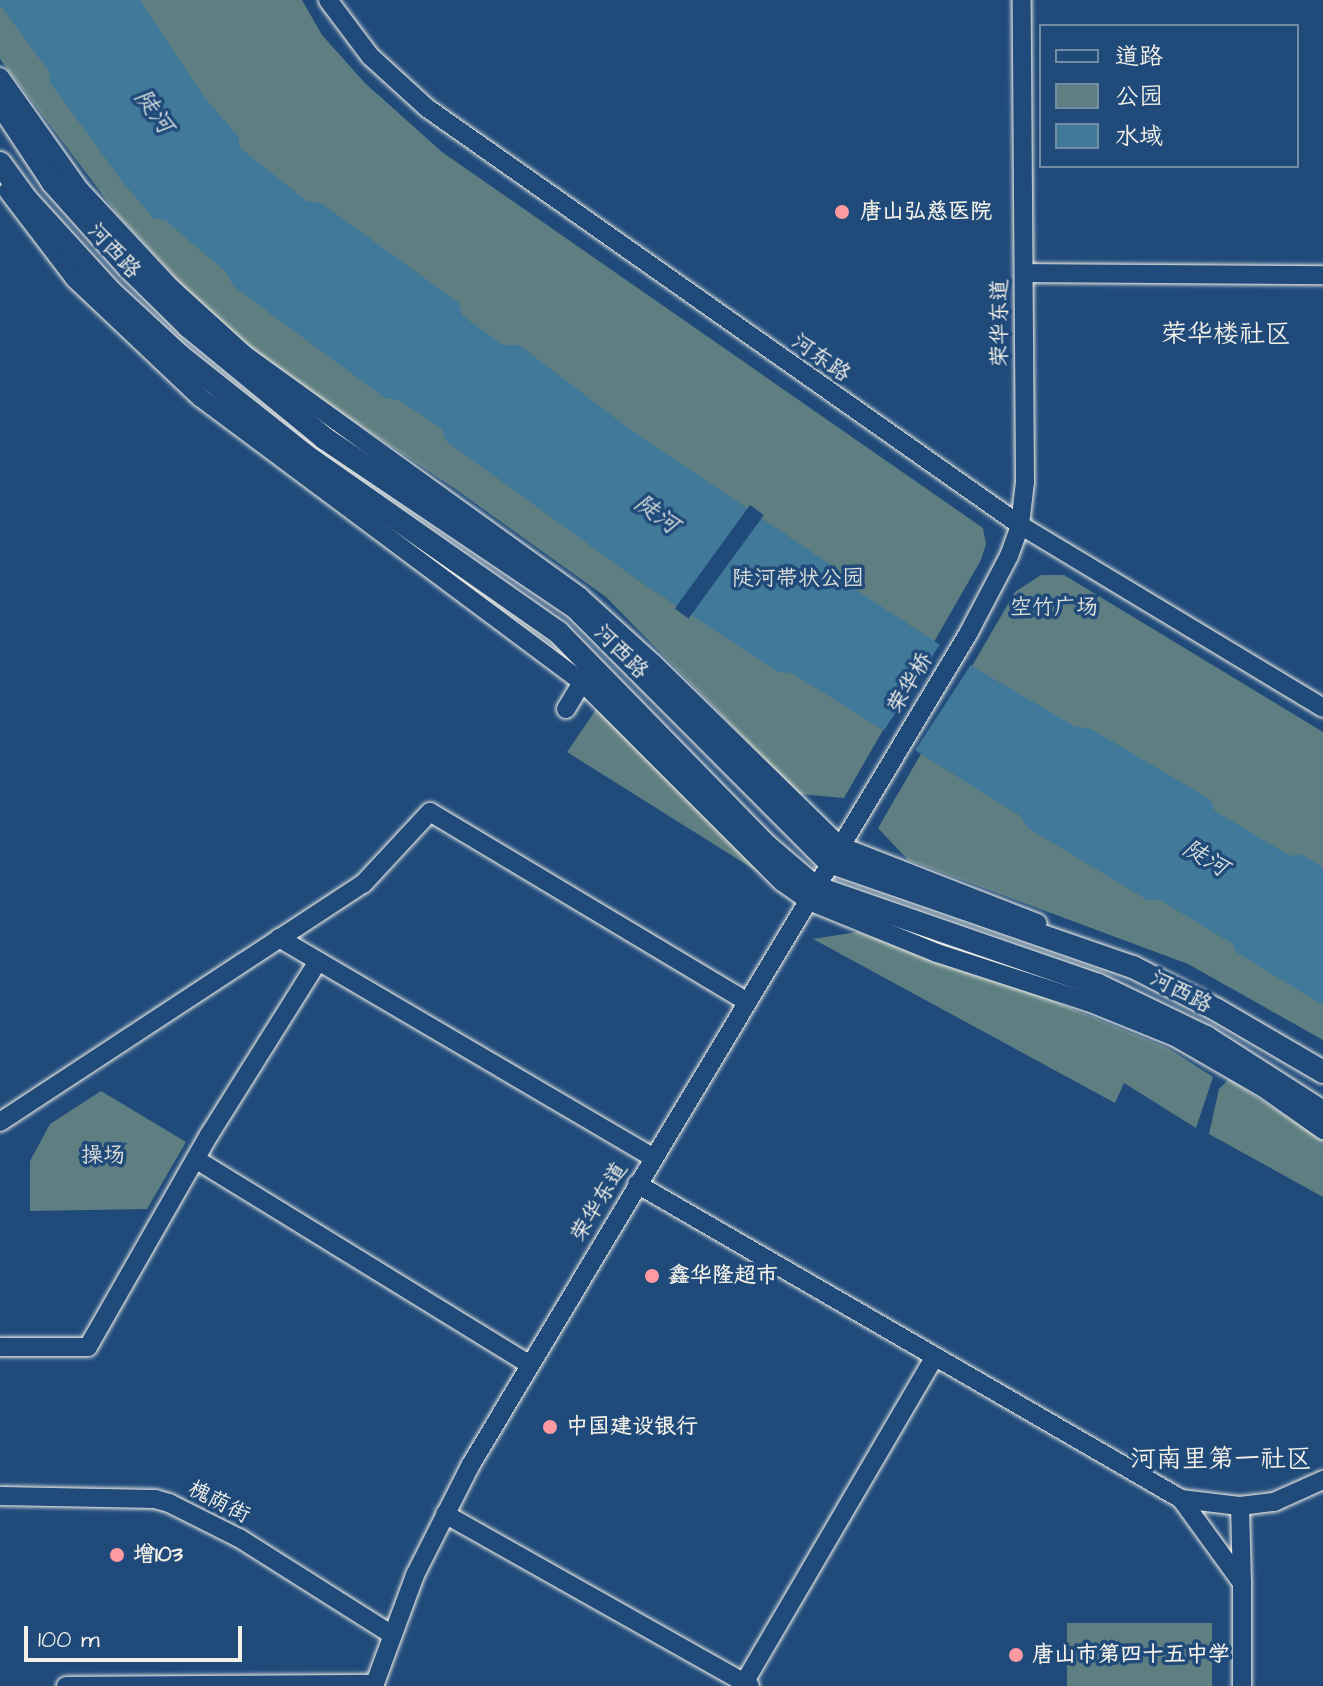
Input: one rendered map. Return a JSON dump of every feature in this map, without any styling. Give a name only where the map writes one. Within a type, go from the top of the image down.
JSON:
[{"type":"main road","name":"河西路","points":[[0,103],[53,183],[130,269],[189,327],[324,438],[576,608],[834,854],[1133,967],[1230,1017],[1323,1072]]},
{"type":"main road","name":"河西路","points":[[0,163],[27,200],[110,291],[179,355],[305,455],[558,632],[812,894],[1098,985],[1206,1037],[1323,1112]]},
{"type":"main road","points":[[558,632],[576,608]]},
{"type":"street","name":"河东路","points":[[328,0],[370,56],[427,108],[1020,525],[1323,708]]},
{"type":"street","name":"荣华东道","points":[[968,634],[1009,556],[1020,525],[1025,482],[1022,0]]},
{"type":"street","points":[[0,77],[79,189],[170,287],[245,355],[580,597],[654,664],[834,854],[1136,961],[1215,999],[1323,1061]]},
{"type":"street","points":[[0,180],[75,279],[201,398],[582,682],[782,882],[937,953],[1088,1002],[1175,1037],[1262,1087],[1323,1130]]},
{"type":"street","points":[[1024,273],[1323,275]]},
{"type":"street","name":"荣华桥","points":[[894,757],[968,634]]},
{"type":"street","points":[[566,709],[582,682]]},
{"type":"street","name":"荣华东道","points":[[375,1685],[391,1634],[445,1514],[637,1184],[894,757]]},
{"type":"street","points":[[0,1122],[363,884],[430,812],[747,1002]]},
{"type":"street","points":[[279,938],[654,1158]]},
{"type":"street","points":[[0,1347],[88,1347],[318,961]]},
{"type":"street","points":[[197,1160],[530,1365]]},
{"type":"street","points":[[637,1184],[933,1359],[1181,1499],[1240,1506],[1274,1502],[1323,1480]]},
{"type":"street","points":[[445,1514],[747,1684],[933,1359]]},
{"type":"street","name":"槐荫街","points":[[0,1496],[155,1499],[169,1503],[239,1538],[391,1634]]},
{"type":"street","points":[[1181,1499],[1242,1583]]},
{"type":"street","points":[[1240,1506],[1242,1686]]},
{"type":"street","points":[[66,1686],[375,1685]]},
{"type":"green space","name":"陡河带状公园","points":[[0,0],[302,0],[322,35],[365,83],[442,152],[983,528],[986,544],[981,560],[844,798],[799,794],[606,597],[454,488],[279,372],[201,306],[118,215],[0,59]]},
{"type":"green space","name":"空竹广场","points":[[1041,575],[1064,575],[1323,732],[1323,1040],[1188,964],[908,860],[878,828],[1015,592]]},
{"type":"green space","points":[[597,708],[769,879],[567,752]]},
{"type":"green space","points":[[857,932],[1036,994],[1168,1048],[1213,1077],[1196,1128],[1124,1083],[1115,1103],[813,939]]},
{"type":"green space","points":[[1229,1079],[1323,1140],[1323,1197],[1209,1134],[1219,1089]]},
{"type":"green space","name":"操场","points":[[101,1091],[186,1142],[147,1209],[30,1211],[30,1161],[50,1124]]},
{"type":"green space","points":[[1067,1623],[1212,1623],[1212,1686],[1067,1686]]},
{"type":"water","name":"陡河","points":[[0,0],[140,0],[205,98],[239,137],[239,147],[307,201],[321,203],[459,303],[463,316],[503,345],[519,345],[631,430],[840,571],[847,584],[977,669],[1074,726],[1091,729],[1211,800],[1215,811],[1290,856],[1300,854],[1323,867],[1323,1005],[1236,952],[1233,944],[1160,900],[1147,900],[1028,828],[1020,816],[792,673],[778,672],[639,581],[446,441],[442,429],[399,400],[385,398],[233,286],[226,272],[165,220],[154,219],[124,184],[49,81],[50,73],[0,5]]},
{"type":"pier","points":[[750,505],[764,515],[689,619],[675,609]]},
{"type":"pier","points":[[942,641],[973,661],[911,756],[880,736]]},
{"type":"place","name":"唐山弘慈医院","points":[[842,212]]},
{"type":"place","name":"鑫华隆超市","points":[[652,1276]]},
{"type":"place","name":"中国建设银行","points":[[550,1427]]},
{"type":"place","name":"增103","points":[[117,1555]]},
{"type":"place","name":"唐山市第四十五中学","points":[[1016,1655]]},
{"type":"district","name":"荣华楼社区","points":[[1226,335]]},
{"type":"district","name":"河南里第一社区","points":[[1221,1460]]}]
